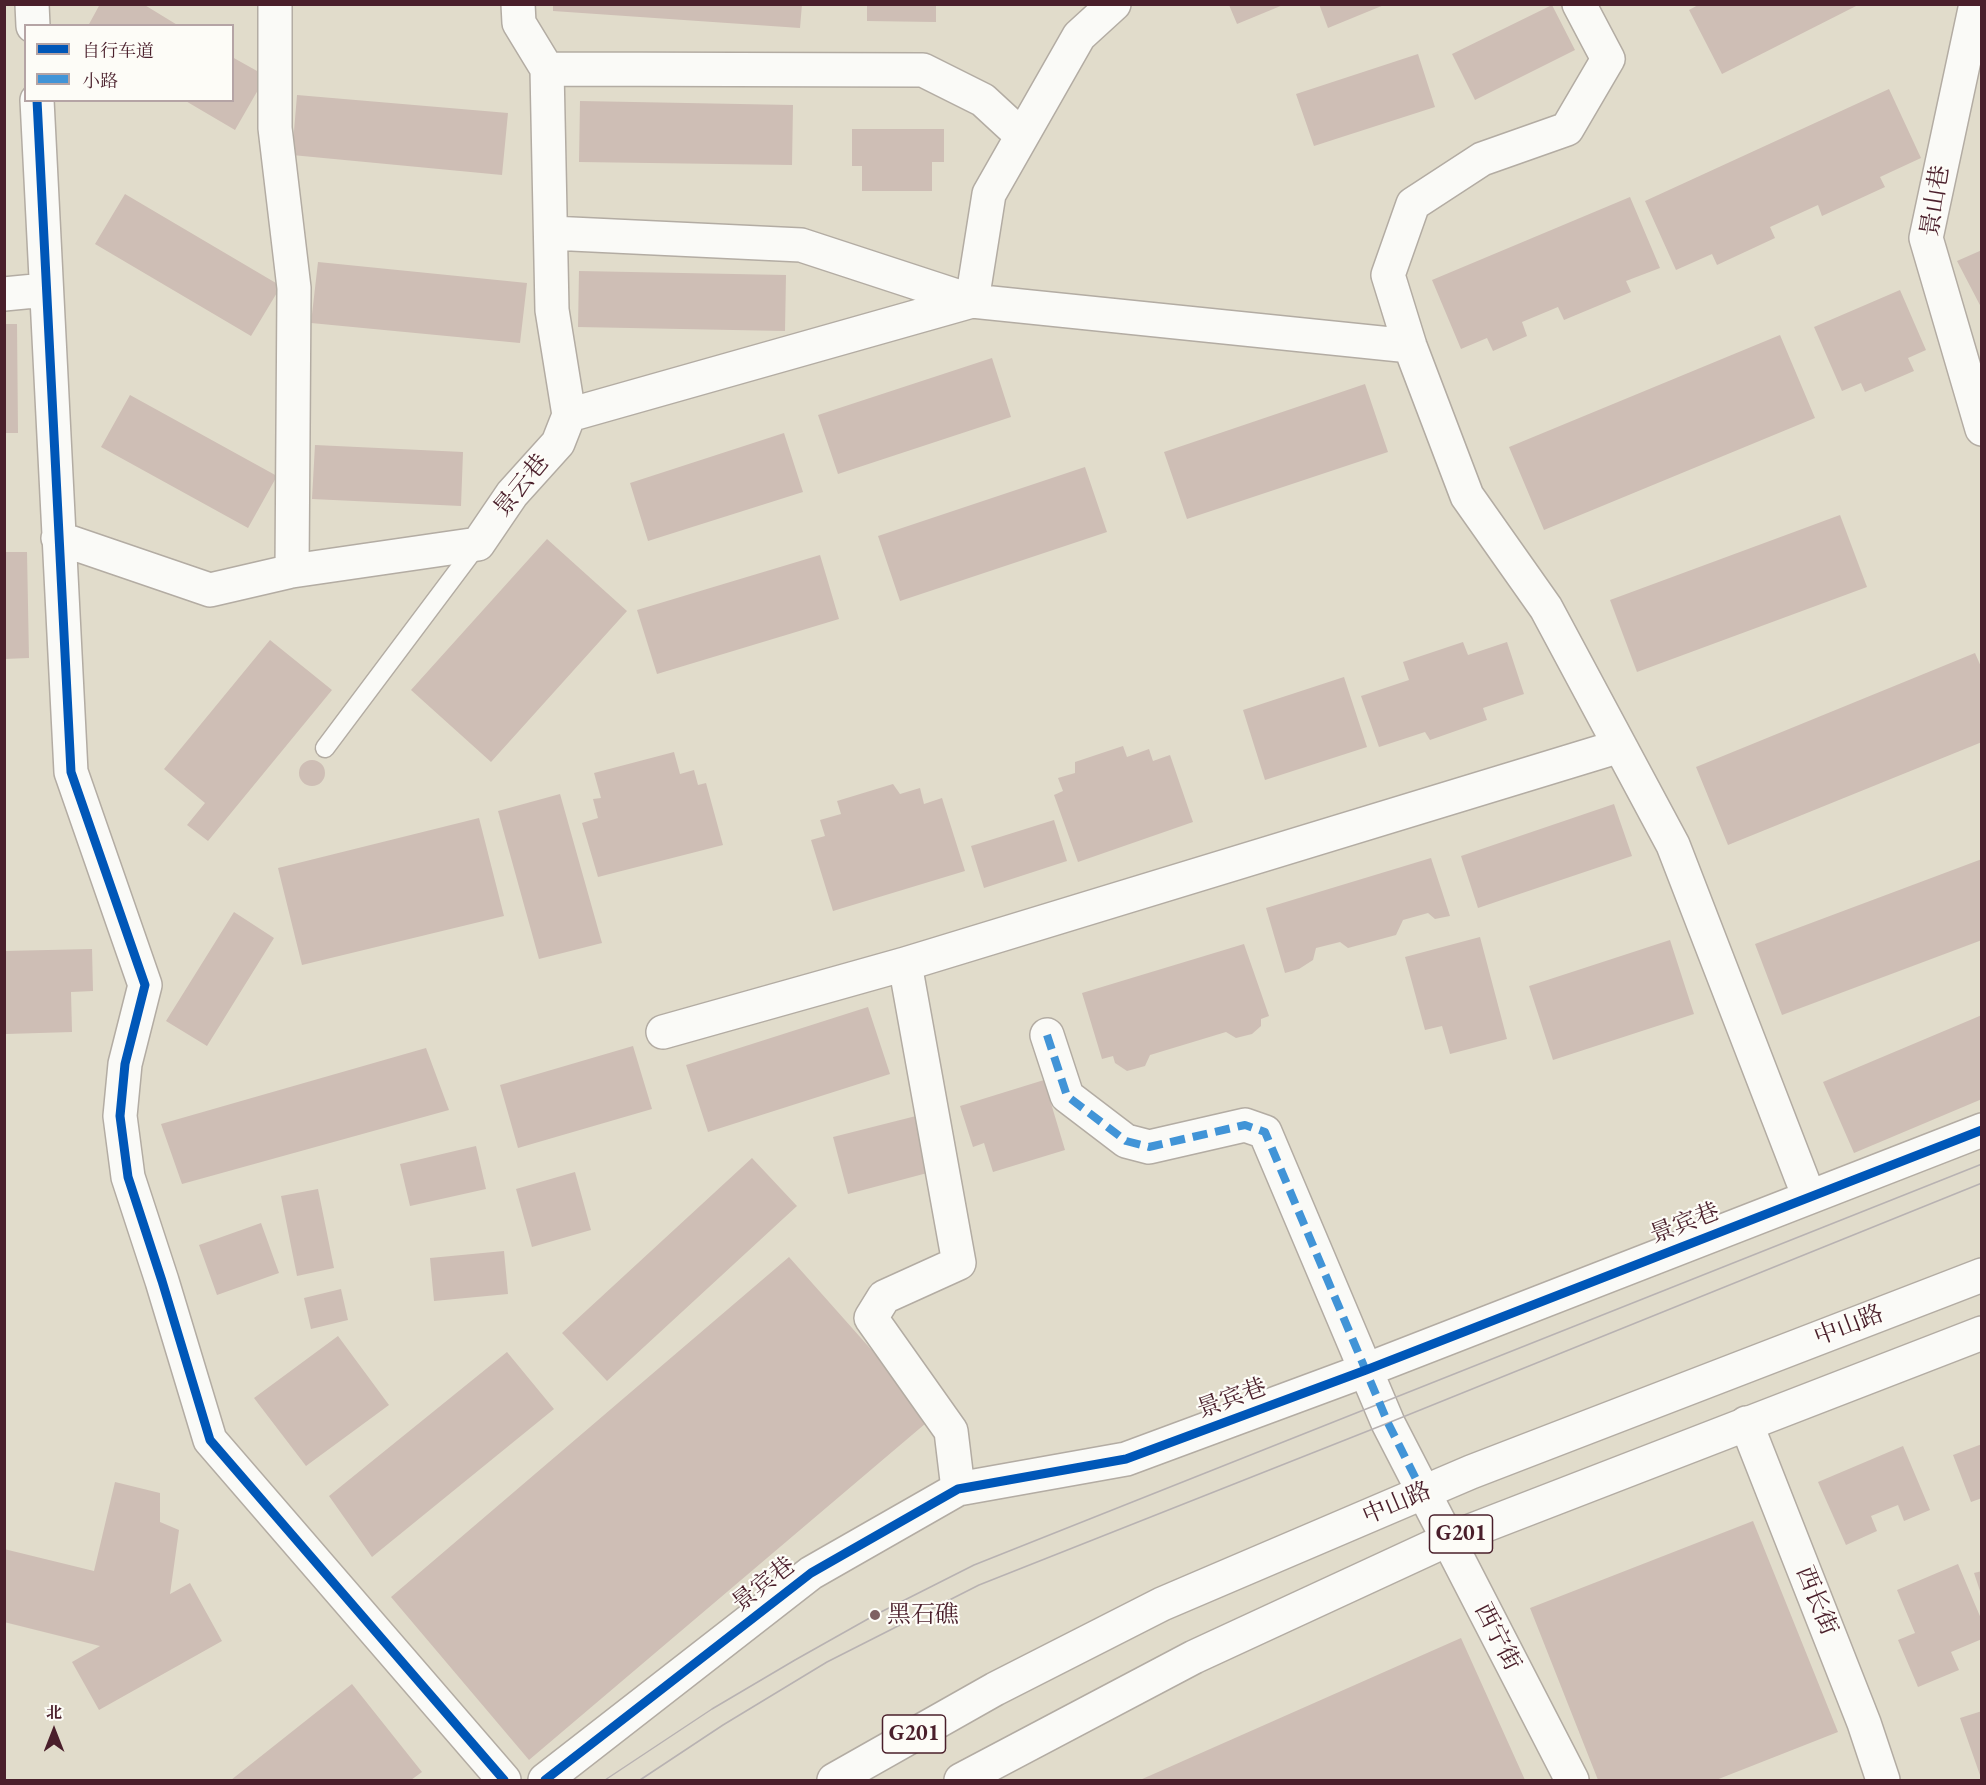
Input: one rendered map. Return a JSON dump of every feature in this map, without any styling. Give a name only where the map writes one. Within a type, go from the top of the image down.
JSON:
[{"type":"main road","points":[[32,4],[33,24]]},
{"type":"main road","points":[[275,4],[275,128],[294,288],[292,571]]},
{"type":"main road","points":[[518,4],[519,23],[548,69],[552,310],[569,415],[972,301]]},
{"type":"main road","points":[[972,301],[989,194],[1079,36],[1114,4]]},
{"type":"main road","points":[[1579,4],[1608,59],[1568,129],[1482,159],[1413,204],[1388,275],[1410,346],[1467,496],[1546,608],[1673,844],[1809,1197]]},
{"type":"main road","name":"景山巷","points":[[1976,4],[1926,238],[1982,429]]},
{"type":"main road","points":[[548,69],[924,70],[983,100],[1022,136]]},
{"type":"main road","points":[[36,102],[71,772],[145,985],[124,1064],[120,1116],[128,1177],[210,1440],[504,1780]]},
{"type":"main road","points":[[551,233],[801,245],[972,301],[1410,346]]},
{"type":"main road","points":[[4,294],[45,290]]},
{"type":"main road","name":"景云巷","points":[[478,544],[512,494],[558,442],[569,415]]},
{"type":"main road","points":[[58,538],[210,590],[292,571],[478,544]]},
{"type":"main road","points":[[663,1032],[905,964],[1620,746]]},
{"type":"main road","points":[[905,964],[959,1263],[884,1297],[871,1318],[951,1431],[958,1489]]},
{"type":"main road","name":"西宁街","points":[[1047,1035],[1067,1096],[1126,1141],[1149,1147],[1245,1125],[1265,1132],[1388,1423],[1572,1780]]},
{"type":"main road","name":"景宾巷","points":[[545,1780],[811,1573],[958,1489],[1126,1459],[1366,1370],[1982,1130]]},
{"type":"main road","name":"中山路","points":[[834,1780],[995,1689],[1162,1604],[1471,1472],[1982,1275]]},
{"type":"main road","name":"G201","points":[[961,1780],[1194,1657],[1447,1540],[1982,1333]]},
{"type":"main road","name":"西长街","points":[[1746,1423],[1864,1723],[1883,1780]]},
{"type":"lane","points":[[325,748],[478,544]]},
{"type":"building","points":[[100,4],[143,4],[176,24],[89,24]]},
{"type":"building","points":[[553,4],[802,4],[800,28],[553,11]]},
{"type":"building","points":[[867,4],[936,4],[936,22],[867,21]]},
{"type":"building","points":[[1319,4],[1384,4],[1384,5],[1328,28]]},
{"type":"building","points":[[1700,4],[1860,4],[1722,74],[1689,10]]},
{"type":"building","points":[[1229,5],[1283,5],[1237,24]]},
{"type":"building","points":[[1552,5],[1575,50],[1475,100],[1452,54]]},
{"type":"building","points":[[1418,54],[1435,107],[1314,146],[1296,94]]},
{"type":"building","points":[[234,58],[266,76],[235,130],[187,102],[234,102]]},
{"type":"building","points":[[1889,89],[1921,158],[1880,177],[1885,187],[1822,216],[1818,205],[1770,227],[1775,238],[1717,265],[1712,254],[1676,270],[1645,201]]},
{"type":"building","points":[[297,95],[508,113],[502,175],[292,155]]},
{"type":"building","points":[[580,101],[793,105],[792,165],[579,162]]},
{"type":"building","points":[[852,129],[944,129],[944,162],[932,162],[932,191],[862,191],[862,166],[852,166]]},
{"type":"building","points":[[125,194],[281,286],[251,336],[95,244]]},
{"type":"building","points":[[1630,197],[1660,268],[1626,281],[1631,292],[1564,320],[1558,307],[1522,322],[1527,336],[1493,351],[1487,338],[1461,349],[1432,280]]},
{"type":"building","points":[[1982,250],[1982,309],[1957,261]]},
{"type":"building","points":[[318,262],[527,283],[520,343],[311,323]]},
{"type":"building","points":[[579,271],[786,275],[785,331],[578,327]]},
{"type":"building","points":[[1900,290],[1926,350],[1908,358],[1914,371],[1865,392],[1861,383],[1842,391],[1814,327]]},
{"type":"building","points":[[4,324],[17,324],[18,433],[4,433]]},
{"type":"building","points":[[1780,335],[1815,418],[1544,530],[1509,447]]},
{"type":"building","points":[[992,358],[1011,417],[838,474],[818,415]]},
{"type":"building","points":[[1365,384],[1388,452],[1187,519],[1164,452]]},
{"type":"building","points":[[130,395],[277,476],[248,528],[101,447]]},
{"type":"building","points":[[784,433],[803,492],[648,541],[630,483]]},
{"type":"building","points":[[315,445],[463,452],[461,506],[312,499]]},
{"type":"building","points":[[1085,467],[1107,532],[900,601],[878,536]]},
{"type":"building","points":[[1840,515],[1867,587],[1637,672],[1610,600]]},
{"type":"building","points":[[547,539],[627,611],[491,762],[411,690]]},
{"type":"building","points":[[4,552],[27,552],[29,658],[4,659]]},
{"type":"building","points":[[820,555],[839,619],[657,674],[637,610]]},
{"type":"building","points":[[270,640],[332,690],[208,841],[187,825],[205,803],[164,769]]},
{"type":"building","points":[[1463,642],[1468,655],[1507,642],[1524,694],[1483,708],[1487,720],[1430,740],[1425,732],[1379,747],[1361,696],[1409,680],[1403,662]]},
{"type":"building","points":[[1975,653],[1982,669],[1982,742],[1728,845],[1696,767]]},
{"type":"building","points":[[1344,677],[1367,747],[1265,780],[1243,710]]},
{"type":"building","points":[[1123,746],[1127,757],[1149,749],[1153,761],[1170,755],[1193,822],[1078,862],[1054,795],[1063,791],[1058,778],[1075,773],[1075,762]]},
{"type":"building","points":[[674,752],[680,774],[694,770],[698,785],[706,783],[723,845],[598,877],[582,823],[598,818],[593,799],[601,798],[594,773]]},
{"type":"building","points":[[312,760],[321,764],[325,773],[321,782],[312,786],[303,782],[299,773],[303,764]]},
{"type":"building","points":[[893,784],[900,794],[920,788],[924,804],[942,798],[965,871],[833,911],[811,840],[825,836],[820,820],[841,814],[837,801]]},
{"type":"building","points":[[560,794],[602,943],[539,959],[498,811]]},
{"type":"building","points":[[1614,804],[1632,856],[1478,908],[1461,856]]},
{"type":"building","points":[[479,818],[504,916],[302,965],[278,868]]},
{"type":"building","points":[[1054,820],[1067,861],[984,888],[971,846]]},
{"type":"building","points":[[1431,858],[1450,916],[1435,919],[1428,913],[1403,920],[1396,935],[1348,948],[1340,942],[1316,948],[1313,960],[1299,969],[1285,973],[1266,908]]},
{"type":"building","points":[[1982,859],[1982,940],[1782,1015],[1755,944]]},
{"type":"building","points":[[234,912],[274,938],[207,1046],[166,1021]]},
{"type":"building","points":[[1480,937],[1507,1039],[1450,1054],[1442,1026],[1425,1030],[1405,957]]},
{"type":"building","points":[[1670,940],[1694,1014],[1553,1060],[1529,986]]},
{"type":"building","points":[[1244,944],[1269,1016],[1261,1019],[1261,1026],[1252,1034],[1236,1038],[1226,1032],[1150,1055],[1145,1066],[1127,1071],[1115,1063],[1113,1056],[1102,1059],[1082,993]]},
{"type":"building","points":[[92,949],[93,991],[71,992],[72,1032],[6,1034],[4,951]]},
{"type":"building","points":[[868,1007],[890,1074],[708,1132],[686,1065]]},
{"type":"building","points":[[1982,1015],[1982,1099],[1854,1153],[1823,1082]]},
{"type":"building","points":[[633,1046],[652,1109],[518,1148],[500,1085]]},
{"type":"building","points":[[426,1048],[449,1110],[182,1184],[161,1124]]},
{"type":"building","points":[[1044,1080],[1065,1150],[993,1172],[984,1143],[973,1147],[960,1106]]},
{"type":"building","points":[[916,1116],[931,1172],[848,1194],[833,1137]]},
{"type":"building","points":[[476,1146],[486,1189],[410,1206],[400,1164]]},
{"type":"building","points":[[752,1158],[797,1206],[607,1381],[562,1333]]},
{"type":"building","points":[[575,1172],[591,1230],[532,1247],[516,1189]]},
{"type":"building","points":[[318,1189],[334,1268],[297,1276],[281,1196]]},
{"type":"building","points":[[261,1223],[279,1273],[217,1295],[199,1245]]},
{"type":"building","points":[[504,1251],[508,1294],[434,1301],[430,1258]]},
{"type":"building","points":[[789,1257],[932,1418],[529,1760],[391,1597]]},
{"type":"building","points":[[341,1289],[348,1320],[311,1329],[304,1298]]},
{"type":"building","points":[[338,1336],[389,1405],[306,1466],[254,1398]]},
{"type":"building","points":[[507,1352],[554,1409],[372,1557],[329,1496]]},
{"type":"building","points":[[1982,1444],[1982,1498],[1971,1502],[1953,1455]]},
{"type":"building","points":[[1903,1446],[1930,1510],[1904,1521],[1898,1505],[1871,1516],[1877,1531],[1846,1545],[1818,1482]]},
{"type":"building","points":[[115,1482],[160,1493],[160,1522],[179,1530],[170,1594],[190,1583],[222,1641],[99,1710],[72,1662],[100,1646],[4,1622],[4,1549],[94,1571]]},
{"type":"building","points":[[1753,1521],[1838,1732],[1716,1780],[1598,1780],[1530,1608]]},
{"type":"building","points":[[1958,1564],[1982,1621],[1982,1639],[1951,1652],[1959,1670],[1918,1687],[1898,1640],[1915,1633],[1897,1590]]},
{"type":"building","points":[[1982,1571],[1982,1594],[1981,1594],[1974,1573]]},
{"type":"building","points":[[1461,1638],[1525,1780],[1140,1780]]},
{"type":"building","points":[[352,1684],[422,1772],[411,1780],[231,1780]]},
{"type":"building","points":[[1982,1711],[1982,1778],[1981,1778],[1960,1718]]},
{"type":"tram line","points":[[605,1780],[712,1709],[795,1660],[875,1615],[974,1565],[1982,1164]]},
{"type":"tram line","points":[[640,1780],[723,1725],[827,1662],[979,1585],[1982,1183]]},
{"type":"marked path","points":[[1047,1035],[1067,1096],[1126,1141],[1149,1147],[1245,1125],[1265,1132],[1388,1423],[1423,1493]]},
{"type":"cycle path","points":[[37,102],[71,772],[145,985],[125,1064],[120,1116],[128,1177],[210,1440],[504,1780]]},
{"type":"cycle path","points":[[545,1780],[811,1573],[958,1489],[1126,1459],[1366,1370],[1982,1130]]},
{"type":"place","name":"黑石礁","points":[[875,1615]]}]
